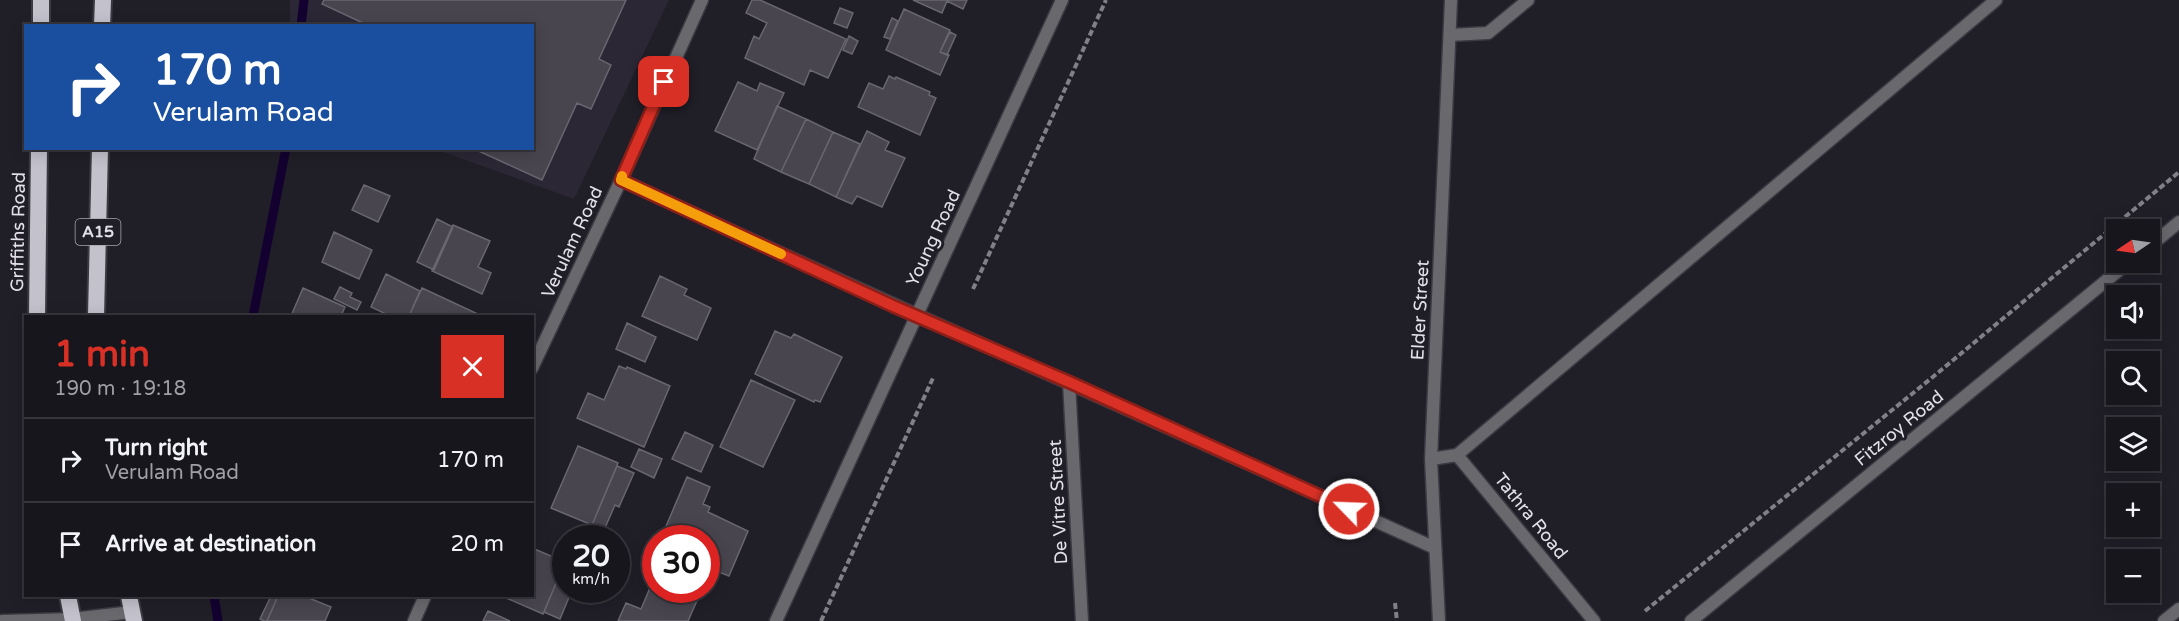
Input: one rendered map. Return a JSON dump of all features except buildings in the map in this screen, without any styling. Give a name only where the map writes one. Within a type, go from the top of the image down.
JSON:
[{"type":"highway","points":[[41,0],[41,24]]},
{"type":"highway","points":[[102,24],[103,0]]},
{"type":"highway","name":"Griffiths Road","points":[[36,315],[39,150]]},
{"type":"highway","name":"A15","points":[[96,315],[99,150]]},
{"type":"highway","points":[[68,597],[72,620]]},
{"type":"street","name":"Verulam Road","points":[[534,364],[621,180],[702,0]]},
{"type":"street","name":"Young Road","points":[[776,621],[1062,0]]},
{"type":"street","name":"Elder Street","points":[[1439,621],[1431,459],[1451,0]]},
{"type":"street","points":[[1450,35],[1488,33],[1528,0]]},
{"type":"street","points":[[1431,459],[1458,455],[1996,0]]},
{"type":"street","points":[[621,180],[916,316],[1069,382],[1435,548]]},
{"type":"street","points":[[2160,238],[2179,222]]},
{"type":"street","name":"Fitzroy Road","points":[[1691,621],[2116,273]]},
{"type":"street","name":"De Vitre Street","points":[[1069,382],[1082,621]]},
{"type":"street","name":"Tathra Road","points":[[1458,455],[1594,621]]},
{"type":"street","points":[[414,621],[426,597]]},
{"type":"street","points":[[2164,621],[2179,609]]},
{"type":"street","points":[[2,621],[72,620],[132,610]]},
{"type":"path","points":[[973,289],[1106,0]]},
{"type":"path","points":[[1645,611],[1934,376],[2179,172]]},
{"type":"path","points":[[821,621],[933,378]]},
{"type":"path","points":[[1395,603],[1396,621]]},
{"type":"shaded area","points":[[290,0],[669,0],[574,199],[438,150],[534,150],[534,24],[290,24]]},
{"type":"waterway","points":[[301,24],[304,0]]},
{"type":"waterway","points":[[253,315],[286,150]]},
{"type":"waterway","points":[[214,597],[218,621]]},
{"type":"slow traffic","points":[[622,176],[621,180],[781,254]]},
{"type":"route","points":[[664,82],[621,180],[893,306],[1069,382],[1349,509]]}]
